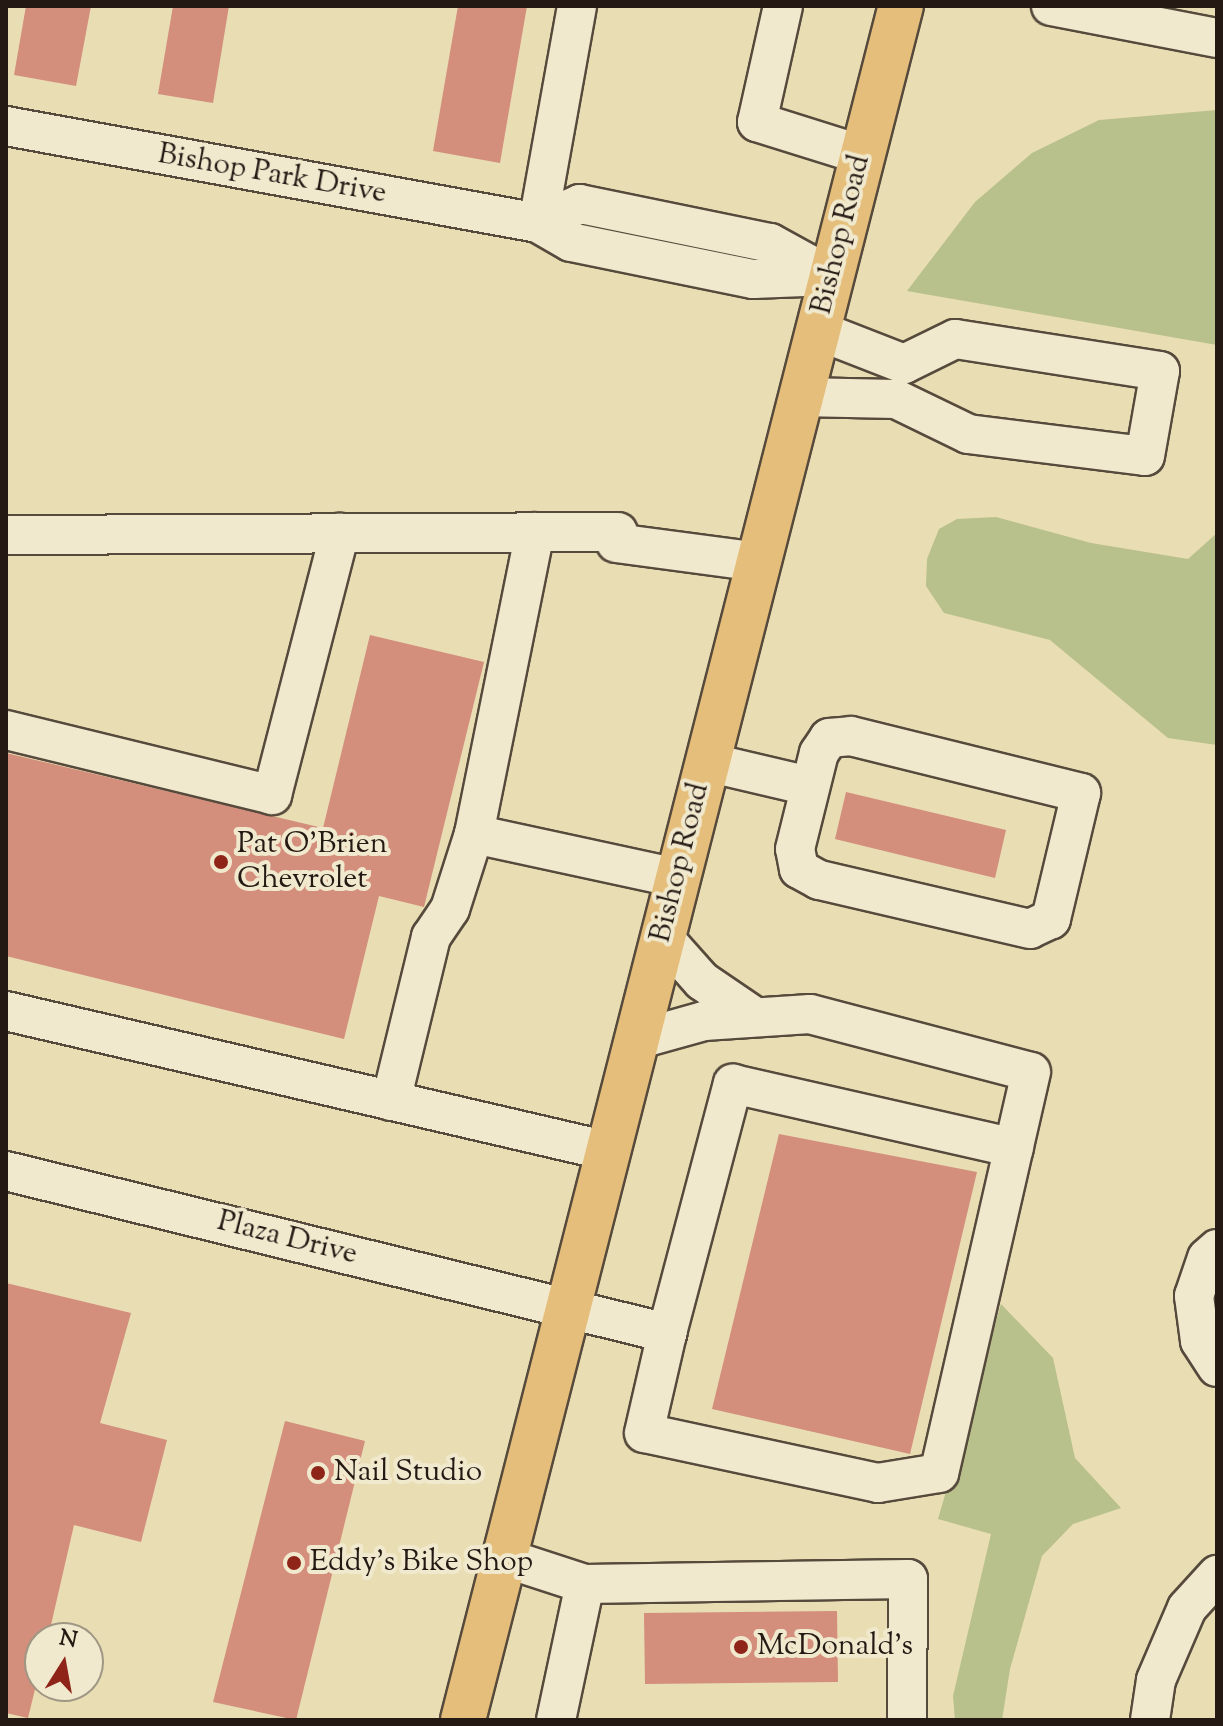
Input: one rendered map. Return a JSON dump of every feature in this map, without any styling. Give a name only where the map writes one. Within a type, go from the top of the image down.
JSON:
[{"type":"main road","name":"Bishop Road","points":[[463,1720],[901,6]]},
{"type":"street","points":[[538,223],[577,6]]},
{"type":"street","points":[[783,6],[757,122],[862,155]]},
{"type":"street","points":[[1051,6],[1217,38]]},
{"type":"street","name":"Bishop Park Drive","points":[[6,126],[538,223]]},
{"type":"street","points":[[538,223],[580,204],[770,243],[830,276]]},
{"type":"street","points":[[800,397],[900,382],[955,339],[1160,371],[1145,456],[968,434],[900,382],[817,330]]},
{"type":"street","points":[[391,1101],[431,937],[450,909],[474,834],[535,532]]},
{"type":"street","points":[[6,535],[535,532],[617,538],[758,562]]},
{"type":"street","points":[[6,730],[272,795],[340,533]]},
{"type":"street","points":[[851,736],[1081,793],[1051,919],[1030,929],[819,880],[799,869],[795,849],[809,786],[819,753],[829,738],[851,736]]},
{"type":"street","points":[[707,762],[809,786]]},
{"type":"street","points":[[474,834],[677,878]]},
{"type":"street","points":[[662,936],[702,981],[752,1015]]},
{"type":"street","points":[[6,1011],[608,1151]]},
{"type":"street","points":[[636,1040],[752,1015],[810,1014],[1031,1072],[1014,1148],[939,1473],[878,1483],[644,1433],[667,1333],[733,1084],[1014,1148]]},
{"type":"street","name":"Plaza Drive","points":[[6,1171],[667,1333]]},
{"type":"street","points":[[1217,1249],[1207,1258],[1194,1296],[1200,1341],[1217,1367]]},
{"type":"street","points":[[505,1558],[585,1584],[908,1579],[907,1720]]},
{"type":"street","points":[[1150,1720],[1156,1680],[1202,1615],[1217,1575]]},
{"type":"street","points":[[556,1720],[585,1584]]},
{"type":"green space","points":[[1217,110],[1217,345],[907,291],[975,202],[1032,153],[1099,120]]},
{"type":"green space","points":[[996,517],[1091,543],[1188,559],[1217,533],[1217,745],[1168,738],[1050,640],[944,613],[926,586],[927,559],[939,529],[957,519]]},
{"type":"green space","points":[[1001,1304],[1053,1358],[1075,1458],[1121,1508],[1073,1524],[1042,1556],[1010,1669],[1002,1720],[955,1720],[953,1696],[991,1534],[938,1519]]},
{"type":"building","points":[[26,6],[91,6],[76,86],[14,75]]},
{"type":"building","points":[[173,6],[229,6],[213,103],[158,94]]},
{"type":"building","points":[[458,6],[527,6],[500,163],[433,151]]},
{"type":"building","name":"Pat O'Brien Chevrolet","points":[[370,635],[484,662],[424,907],[379,896],[344,1039],[6,956],[6,753],[323,828]]},
{"type":"building","points":[[846,792],[1006,830],[995,878],[835,839]]},
{"type":"building","points":[[779,1134],[977,1172],[910,1454],[712,1409]]},
{"type":"building","points":[[6,1283],[131,1313],[100,1423],[167,1440],[141,1542],[74,1525],[52,1622],[24,1622],[24,1702],[32,1702],[28,1718],[6,1713]]},
{"type":"building","points":[[285,1421],[365,1441],[296,1720],[213,1702]]},
{"type":"building","name":"McDonald's","points":[[837,1611],[838,1682],[645,1684],[644,1613]]},
{"type":"place","name":"Pat O'Brien Chevrolet","points":[[221,862]]},
{"type":"place","name":"Nail Studio","points":[[318,1473]]},
{"type":"place","name":"Eddy's Bike Shop","points":[[294,1563]]},
{"type":"place","name":"McDonald's","points":[[741,1647]]}]
